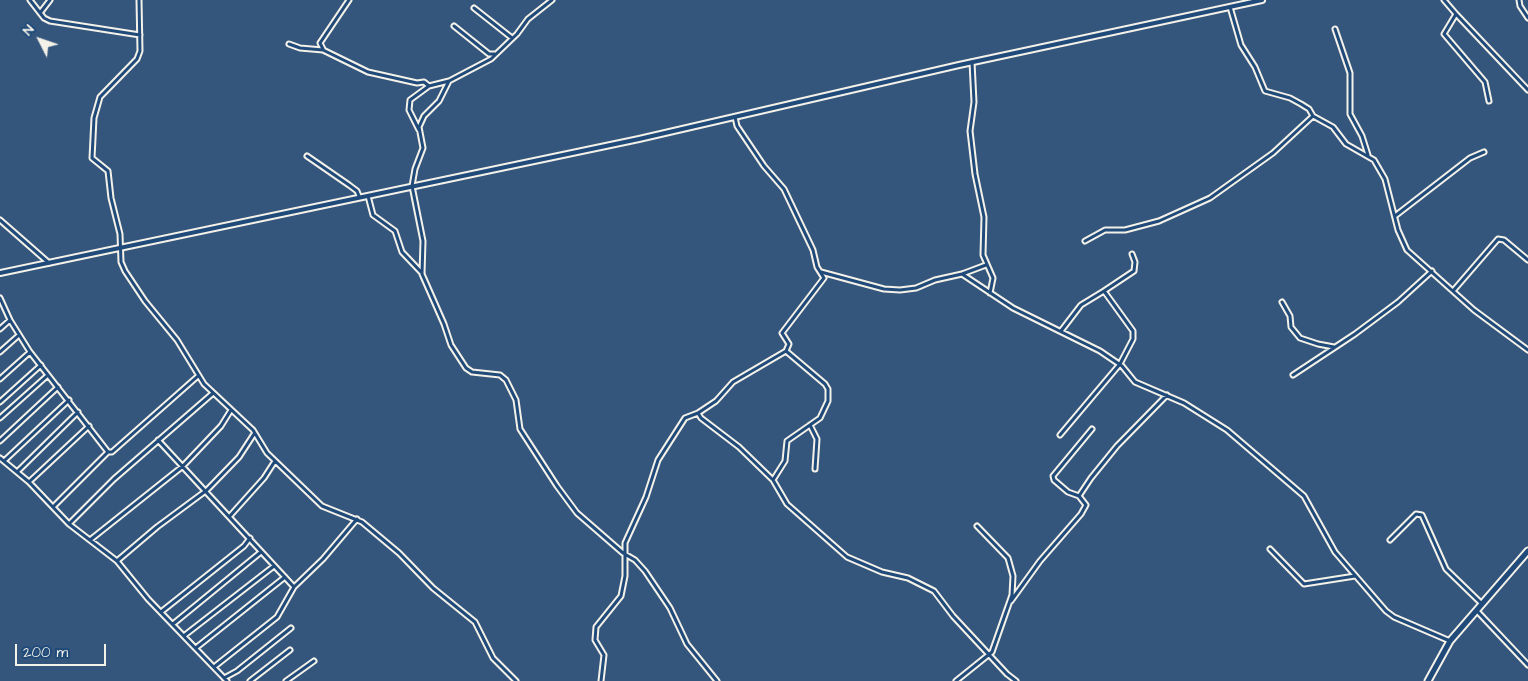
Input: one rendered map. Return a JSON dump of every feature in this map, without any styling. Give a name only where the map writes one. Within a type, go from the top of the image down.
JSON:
[{"type":"main road","points":[[1428,681],[1450,641],[1528,552]]},
{"type":"street","points":[[30,0],[40,13],[50,21],[140,35]]},
{"type":"street","points":[[40,13],[50,0]]},
{"type":"street","points":[[139,0],[140,35],[138,56],[102,94],[94,118],[92,158],[108,171],[111,198],[125,271],[145,301],[178,340],[198,376],[212,394],[253,430],[275,461],[322,506],[357,519],[389,543],[433,588],[475,622],[488,651],[516,681]]},
{"type":"street","points":[[323,50],[320,43],[349,0]]},
{"type":"street","points":[[422,274],[424,241],[412,186],[415,169],[423,148],[420,130],[412,118],[409,102],[430,86],[449,81],[496,54],[528,18],[552,0]]},
{"type":"street","points":[[0,273],[736,117],[972,62],[1262,0]]},
{"type":"street","points":[[1444,0],[1528,90]]},
{"type":"street","points":[[1519,0],[1520,6],[1528,18]]},
{"type":"street","points":[[1230,7],[1241,46],[1255,67],[1265,91],[1290,98],[1309,109],[1313,116],[1333,127],[1346,144],[1374,160],[1385,179],[1407,250],[1453,291],[1528,350]]},
{"type":"street","points":[[474,8],[512,38]]},
{"type":"street","points":[[1456,14],[1444,34],[1485,82],[1489,101]]},
{"type":"street","points":[[454,26],[489,54],[496,54]]},
{"type":"street","points":[[1335,30],[1350,73],[1350,114],[1362,136],[1368,155]]},
{"type":"street","points":[[289,44],[300,48],[323,50],[368,72],[416,83],[424,82],[430,86]]},
{"type":"street","points":[[972,62],[974,102],[970,126],[975,174],[984,217],[983,255],[993,278],[990,293]]},
{"type":"street","points":[[420,130],[424,116],[439,101],[449,81]]},
{"type":"street","points":[[1085,241],[1105,230],[1125,230],[1159,221],[1210,198],[1272,153],[1313,116]]},
{"type":"street","points":[[601,681],[604,655],[595,640],[596,627],[622,594],[624,576],[623,552],[626,540],[646,497],[658,460],[685,418],[698,413],[718,399],[733,382],[786,351],[789,344],[782,336],[782,333],[824,278],[816,267],[813,250],[784,189],[764,166],[736,126],[736,117]]},
{"type":"street","points":[[1395,216],[1470,158],[1484,152]]},
{"type":"street","points":[[307,156],[353,188],[358,196]]},
{"type":"street","points":[[368,195],[373,215],[396,231],[402,252],[422,274],[444,324],[450,345],[466,368],[472,372],[500,375],[506,380],[516,400],[520,428],[557,486],[577,512],[635,560],[645,571],[670,608],[687,644],[717,681]]},
{"type":"street","points":[[0,220],[50,262]]},
{"type":"street","points":[[1453,291],[1498,239],[1504,240],[1528,260]]},
{"type":"street","points":[[1061,331],[1081,305],[1134,271],[1135,262],[1132,254]]},
{"type":"street","points":[[821,272],[894,290],[916,288],[938,279],[962,274],[986,265]]},
{"type":"street","points":[[1293,375],[1344,342],[1398,302],[1432,271]]},
{"type":"street","points":[[962,274],[1014,308],[1061,331],[1120,364],[1135,382],[1167,395],[1223,427],[1300,492],[1316,516],[1329,543],[1355,576],[1394,617],[1450,641]]},
{"type":"street","points":[[1060,435],[1120,364],[1134,333],[1104,291]]},
{"type":"street","points":[[0,298],[18,335],[108,452]]},
{"type":"street","points":[[1282,302],[1290,316],[1291,327],[1302,339],[1330,348],[1344,342]]},
{"type":"street","points":[[0,329],[10,320]]},
{"type":"street","points":[[0,352],[18,335]]},
{"type":"street","points":[[773,480],[785,461],[787,441],[823,415],[828,401],[828,389],[825,384],[786,351]]},
{"type":"street","points":[[0,379],[30,352]]},
{"type":"street","points":[[0,402],[40,365]]},
{"type":"street","points":[[0,418],[48,375]]},
{"type":"street","points":[[53,506],[108,452],[112,452],[198,376]]},
{"type":"street","points":[[0,442],[58,387]]},
{"type":"street","points":[[69,524],[158,440],[212,394]]},
{"type":"street","points":[[1079,496],[1117,446],[1167,395]]},
{"type":"street","points":[[4,461],[69,400]]},
{"type":"street","points":[[90,540],[183,466],[221,426],[231,410]]},
{"type":"street","points":[[18,471],[78,412]]},
{"type":"street","points":[[698,413],[703,420],[739,447],[773,480],[788,504],[847,557],[882,572],[908,578],[934,590],[949,611],[1016,681]]},
{"type":"street","points":[[810,425],[818,440],[815,470]]},
{"type":"street","points":[[29,482],[88,426]]},
{"type":"street","points":[[956,681],[990,655],[1011,601],[1040,561],[1081,514],[1086,505],[1079,496],[1068,492],[1054,480],[1053,476],[1092,428]]},
{"type":"street","points":[[117,561],[157,527],[207,490],[238,456],[254,434]]},
{"type":"street","points":[[158,440],[207,490],[229,517],[294,587]]},
{"type":"street","points":[[0,458],[18,471],[69,524],[117,561],[161,612],[197,647],[225,680],[291,628]]},
{"type":"street","points":[[229,517],[264,478],[275,461]]},
{"type":"street","points":[[1390,540],[1416,514],[1422,515],[1446,569],[1482,605]]},
{"type":"street","points":[[214,667],[277,617],[294,587],[357,519]]},
{"type":"street","points":[[977,526],[1003,552],[1012,567],[1011,601]]},
{"type":"street","points":[[161,612],[244,546],[250,538]]},
{"type":"street","points":[[1270,549],[1304,584],[1355,576]]},
{"type":"street","points":[[173,624],[261,552]]},
{"type":"street","points":[[185,635],[274,566]]},
{"type":"street","points":[[197,647],[284,577]]},
{"type":"street","points":[[1477,611],[1528,665]]},
{"type":"street","points":[[250,681],[290,650]]},
{"type":"street","points":[[286,681],[314,661]]}]
